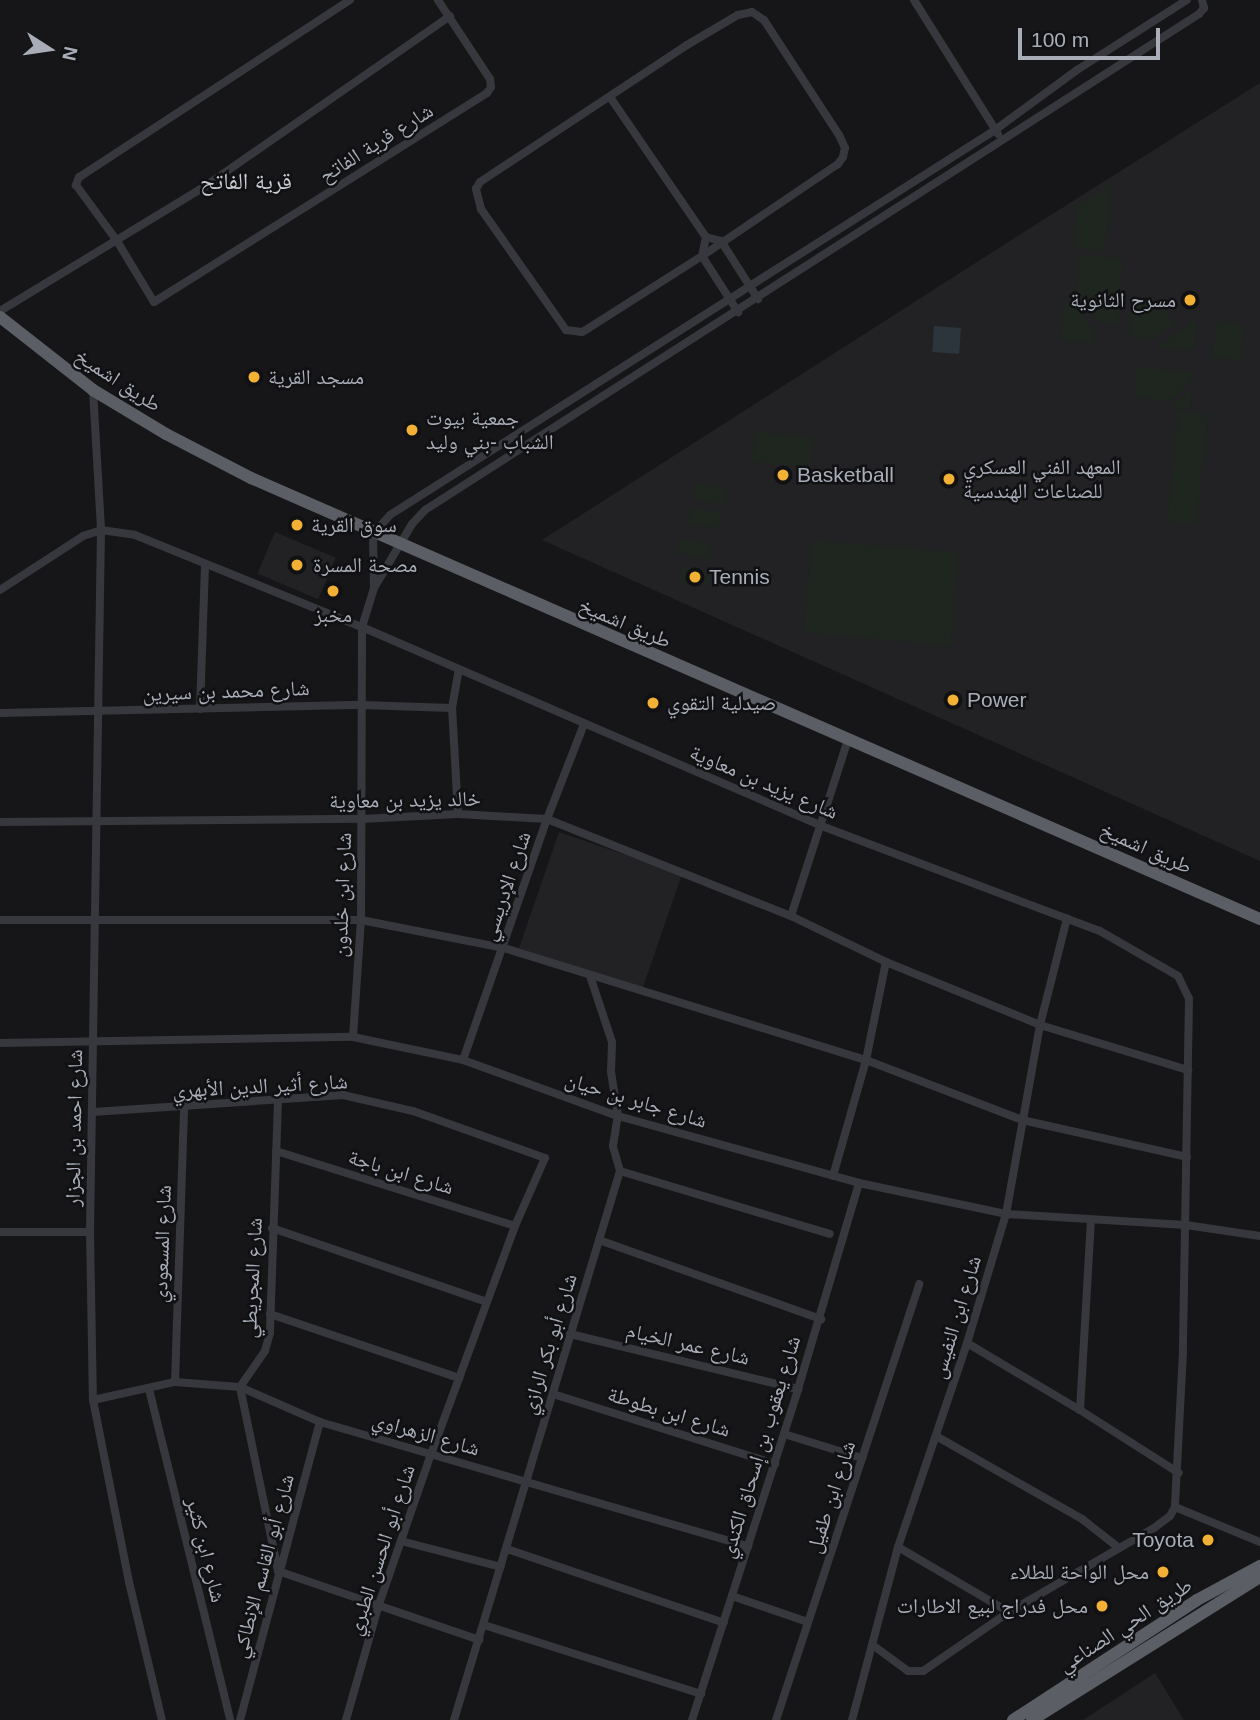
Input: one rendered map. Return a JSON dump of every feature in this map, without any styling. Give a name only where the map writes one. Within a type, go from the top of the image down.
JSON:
[{"type":"highway","name":"طريق اشميخ","points":[[0,317],[93,390],[166,434],[251,478],[398,545],[1260,919]]},
{"type":"highway","name":"طريق الحي الصناعي","points":[[1013,1720],[1197,1600],[1260,1566]]},
{"type":"highway","name":"طريق الحي الصناعي","points":[[1031,1720],[1260,1577]]},
{"type":"street","points":[[117,241],[76,185],[79,177],[349,0]]},
{"type":"street","name":"شارع قرية الفاتح","points":[[117,241],[154,302],[487,93],[491,87],[490,79],[438,0]]},
{"type":"street","points":[[914,0],[1002,141]]},
{"type":"street","points":[[374,588],[373,534],[390,515],[995,130],[1077,70],[1187,0]]},
{"type":"street","points":[[374,588],[398,545],[425,510],[738,312],[1199,14],[1203,8],[1202,0]]},
{"type":"street","points":[[752,12],[764,20],[839,135],[845,148],[843,157],[838,164],[702,256],[589,328],[573,332],[559,324],[481,209],[476,189],[480,182],[610,97],[737,15],[752,12]]},
{"type":"street","points":[[0,311],[207,185],[450,16]]},
{"type":"street","points":[[1077,70],[1088,85]]},
{"type":"street","points":[[610,97],[706,237],[721,241],[758,299]]},
{"type":"street","points":[[706,237],[702,256],[738,312]]},
{"type":"street","name":"شارع احمد بن الجزار","points":[[93,390],[101,530],[96,713],[90,1232],[93,1400],[130,1582],[162,1720]]},
{"type":"street","points":[[0,590],[59,549],[101,530]]},
{"type":"street","name":"شارع يزيد بن معاوية","points":[[101,530],[135,535],[362,627],[819,825],[1100,931],[1178,976],[1189,999],[1186,1225],[1175,1507]]},
{"type":"street","points":[[200,709],[205,565]]},
{"type":"street","name":"شارع ابن خلدون","points":[[353,1037],[361,920],[362,627],[374,588]]},
{"type":"street","points":[[458,814],[452,708],[460,670]]},
{"type":"street","name":"شارع محمد بن سيرين","points":[[0,713],[96,713],[362,705],[452,708]]},
{"type":"street","name":"شارع الإدريسي","points":[[463,1060],[547,819],[584,724]]},
{"type":"street","points":[[792,916],[848,740]]},
{"type":"street","name":"خالد يزيد بن معاوية","points":[[0,822],[362,819],[458,814],[547,819],[792,916],[886,962],[1040,1025],[1188,1070]]},
{"type":"street","name":"شارع ابن النفيس","points":[[852,1720],[874,1646],[898,1547],[967,1343],[1006,1214],[1040,1025],[1067,918]]},
{"type":"street","points":[[0,920],[361,920],[504,948],[866,1060],[1022,1119],[1186,1157]]},
{"type":"street","points":[[833,1176],[866,1060],[886,962]]},
{"type":"street","name":"شارع أبو بكر الرازي","points":[[454,1720],[620,1171],[613,1146],[618,1116],[611,1072],[612,1042],[590,976]]},
{"type":"street","name":"شارع جابر بن حيان","points":[[0,1043],[353,1037],[463,1060],[618,1116],[859,1183],[1006,1214],[1186,1225],[1260,1236]]},
{"type":"street","name":"شارع أثير الدين الأبهري","points":[[93,1112],[343,1096],[413,1111],[545,1158]]},
{"type":"street","name":"شارع المجريطي","points":[[240,1387],[265,1351],[270,1333],[278,1101]]},
{"type":"street","name":"شارع المسعودي","points":[[175,1382],[184,1107]]},
{"type":"street","name":"شارع ابن باجة","points":[[276,1151],[515,1226]]},
{"type":"street","name":"شارع أبو الحسن الطبري","points":[[346,1720],[379,1604],[431,1454],[515,1226],[545,1158]]},
{"type":"street","points":[[620,1171],[830,1234]]},
{"type":"street","name":"شارع يعقوب بن إسحاق الكندي","points":[[692,1720],[775,1464],[859,1183]]},
{"type":"street","points":[[1080,1410],[1091,1221]]},
{"type":"street","points":[[272,1228],[487,1303]]},
{"type":"street","points":[[0,1232],[90,1232]]},
{"type":"street","points":[[599,1240],[820,1318]]},
{"type":"street","name":"شارع ابن طفيل","points":[[776,1720],[919,1284]]},
{"type":"street","points":[[270,1314],[459,1378]]},
{"type":"street","name":"شارع عمر الخيام","points":[[570,1334],[798,1389]]},
{"type":"street","points":[[967,1343],[1080,1410],[1178,1473]]},
{"type":"street","name":"شارع الزهراوي","points":[[93,1400],[175,1382],[240,1387],[320,1422],[748,1546]]},
{"type":"street","points":[[240,1387],[278,1571],[480,1640]]},
{"type":"street","name":"شارع ابن كثير","points":[[149,1389],[230,1720]]},
{"type":"street","name":"شارع ابن بطوطة","points":[[553,1394],[775,1464]]},
{"type":"street","name":"شارع أبو القاسم الإنطاكي","points":[[240,1720],[320,1422]]},
{"type":"street","points":[[784,1434],[862,1458]]},
{"type":"street","points":[[936,1436],[1082,1519],[1119,1548]]},
{"type":"street","points":[[874,1646],[908,1671],[923,1671],[1009,1612],[1154,1528],[1170,1516],[1175,1507],[1260,1542]]},
{"type":"street","points":[[401,1542],[501,1567]]},
{"type":"street","points":[[898,1547],[1009,1612]]},
{"type":"street","points":[[507,1549],[724,1623]]},
{"type":"street","points":[[732,1596],[808,1622]]},
{"type":"street","points":[[484,1625],[701,1694]]},
{"type":"shaded area","name":"المعهد الفني العسكري للصناعات الهندسية","points":[[1260,83],[1260,861],[542,540],[1013,239]]},
{"type":"shaded area","points":[[1110,186],[1105,251],[1074,248],[1077,205]]},
{"type":"shaded area","points":[[1080,255],[1123,258],[1118,325],[1101,323],[1077,296]]},
{"type":"shaded area","points":[[1132,299],[1158,302],[1175,322],[1154,339],[1129,336]]},
{"type":"shaded area","points":[[1064,300],[1074,301],[1093,330],[1092,343],[1061,341]]},
{"type":"shaded area","points":[[1197,318],[1194,350],[1157,348]]},
{"type":"shaded area","points":[[1217,321],[1245,325],[1240,361],[1212,357]]},
{"type":"shaded area","points":[[934,326],[961,328],[959,354],[932,352]]},
{"type":"shaded area","points":[[1137,367],[1192,372],[1191,382],[1169,401],[1134,397]]},
{"type":"shaded area","points":[[1191,389],[1190,409],[1170,408]]},
{"type":"shaded area","points":[[1179,411],[1208,414],[1196,524],[1167,521]]},
{"type":"shaded area","points":[[755,432],[813,437],[810,467],[752,462]]},
{"type":"shaded area","points":[[697,484],[726,488],[723,504],[695,500]]},
{"type":"shaded area","points":[[691,508],[721,512],[718,528],[689,524]]},
{"type":"shaded area","name":"مصحة المسرة","points":[[275,532],[336,558],[318,599],[257,573]]},
{"type":"shaded area","name":"Tennis","points":[[681,539],[711,543],[709,558],[679,554]]},
{"type":"shaded area","points":[[812,540],[958,553],[950,645],[804,633]]},
{"type":"shaded area","name":"Tennis","points":[[681,567],[711,571],[708,587],[679,583]]},
{"type":"shaded area","points":[[559,832],[682,874],[642,991],[519,948]]},
{"type":"shaded area","points":[[1155,1673],[1184,1720],[1083,1720]]},
{"type":"place","name":"مسرح الثانوية","points":[[1190,300]]},
{"type":"place","name":"مسجد القرية","points":[[254,377]]},
{"type":"place","name":"جمعية بيوت الشباب -بني وليد","points":[[412,430]]},
{"type":"place","name":"Basketball","points":[[783,475]]},
{"type":"place","name":"المعهد الفني العسكري للصناعات الهندسية","points":[[949,479]]},
{"type":"place","name":"سوق القرية","points":[[297,525]]},
{"type":"place","name":"مصحة المسرة","points":[[297,565]]},
{"type":"place","name":"Tennis","points":[[695,577]]},
{"type":"place","name":"مخبز","points":[[333,591]]},
{"type":"place","name":"Power","points":[[953,700]]},
{"type":"place","name":"صيدلية التقوي","points":[[653,703]]},
{"type":"place","name":"Toyota","points":[[1208,1540]]},
{"type":"place","name":"محل الواحة للطلاء","points":[[1163,1572]]},
{"type":"place","name":"محل فدراج لبيع الاطارات","points":[[1102,1606]]},
{"type":"district","name":"قرية الفاتح","points":[[246,181]]}]
